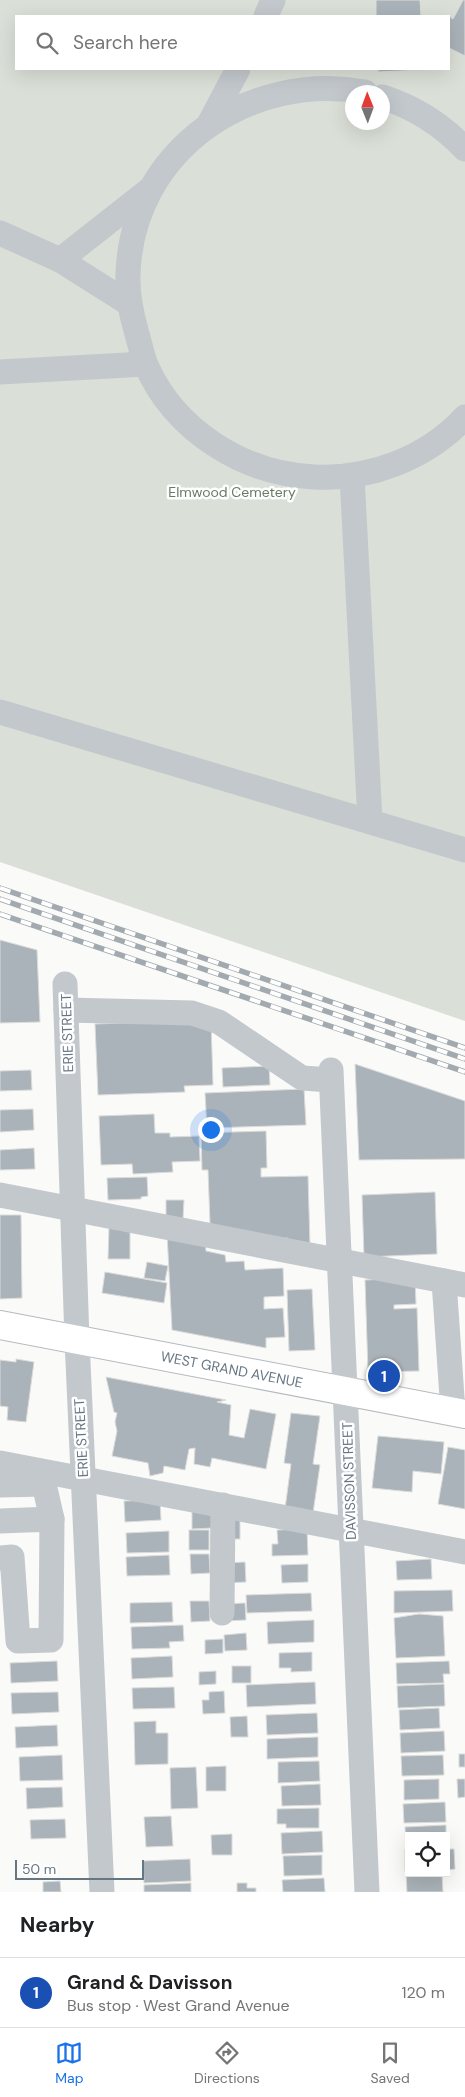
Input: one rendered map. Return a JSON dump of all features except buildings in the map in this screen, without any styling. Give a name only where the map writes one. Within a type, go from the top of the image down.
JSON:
[{"type":"main road","name":"WEST GRAND AVENUE","points":[[0,1324],[459,1413]]},
{"type":"street","points":[[266,15],[273,0]]},
{"type":"street","points":[[208,125],[237,70]]},
{"type":"street","points":[[345,90],[323,88],[274,94],[228,112],[208,125],[187,143],[168,164],[153,187],[140,214],[132,243],[128,273],[128,303],[146,364],[172,407],[189,425],[230,454],[277,472],[327,478],[352,476],[398,463],[440,439],[465,416]]},
{"type":"street","points":[[390,100],[417,112],[438,125],[465,149]]},
{"type":"street","points":[[60,260],[153,187]]},
{"type":"street","points":[[0,233],[60,260],[128,303]]},
{"type":"street","points":[[0,372],[146,364]]},
{"type":"street","points":[[352,476],[370,821]]},
{"type":"street","points":[[0,712],[465,850]]},
{"type":"street","name":"ERIE STREET","points":[[65,984],[77,1340],[102,1892]]},
{"type":"street","name":"DAVISSON STREET","points":[[66,1010],[192,1013],[218,1022],[302,1078],[331,1075],[367,1892]]},
{"type":"street","points":[[0,1195],[455,1283],[459,1413]]},
{"type":"street","points":[[0,1463],[465,1552]]},
{"type":"street","points":[[0,1485],[44,1484],[52,1519],[53,1548],[51,1640],[18,1641],[6,1558],[53,1548],[86,1549]]},
{"type":"street","points":[[222,1613],[223,1505]]},
{"type":"street","points":[[0,1521],[52,1519]]},
{"type":"green space","name":"Elmwood Cemetery","points":[[0,0],[465,0],[465,1021],[0,862]]},
{"type":"railway","points":[[0,888],[465,1048]]},
{"type":"railway","points":[[0,899],[465,1059]]},
{"type":"railway","points":[[0,914],[465,1072]]},
{"type":"place","name":"Grand & Davisson","points":[[384,1376]]}]
